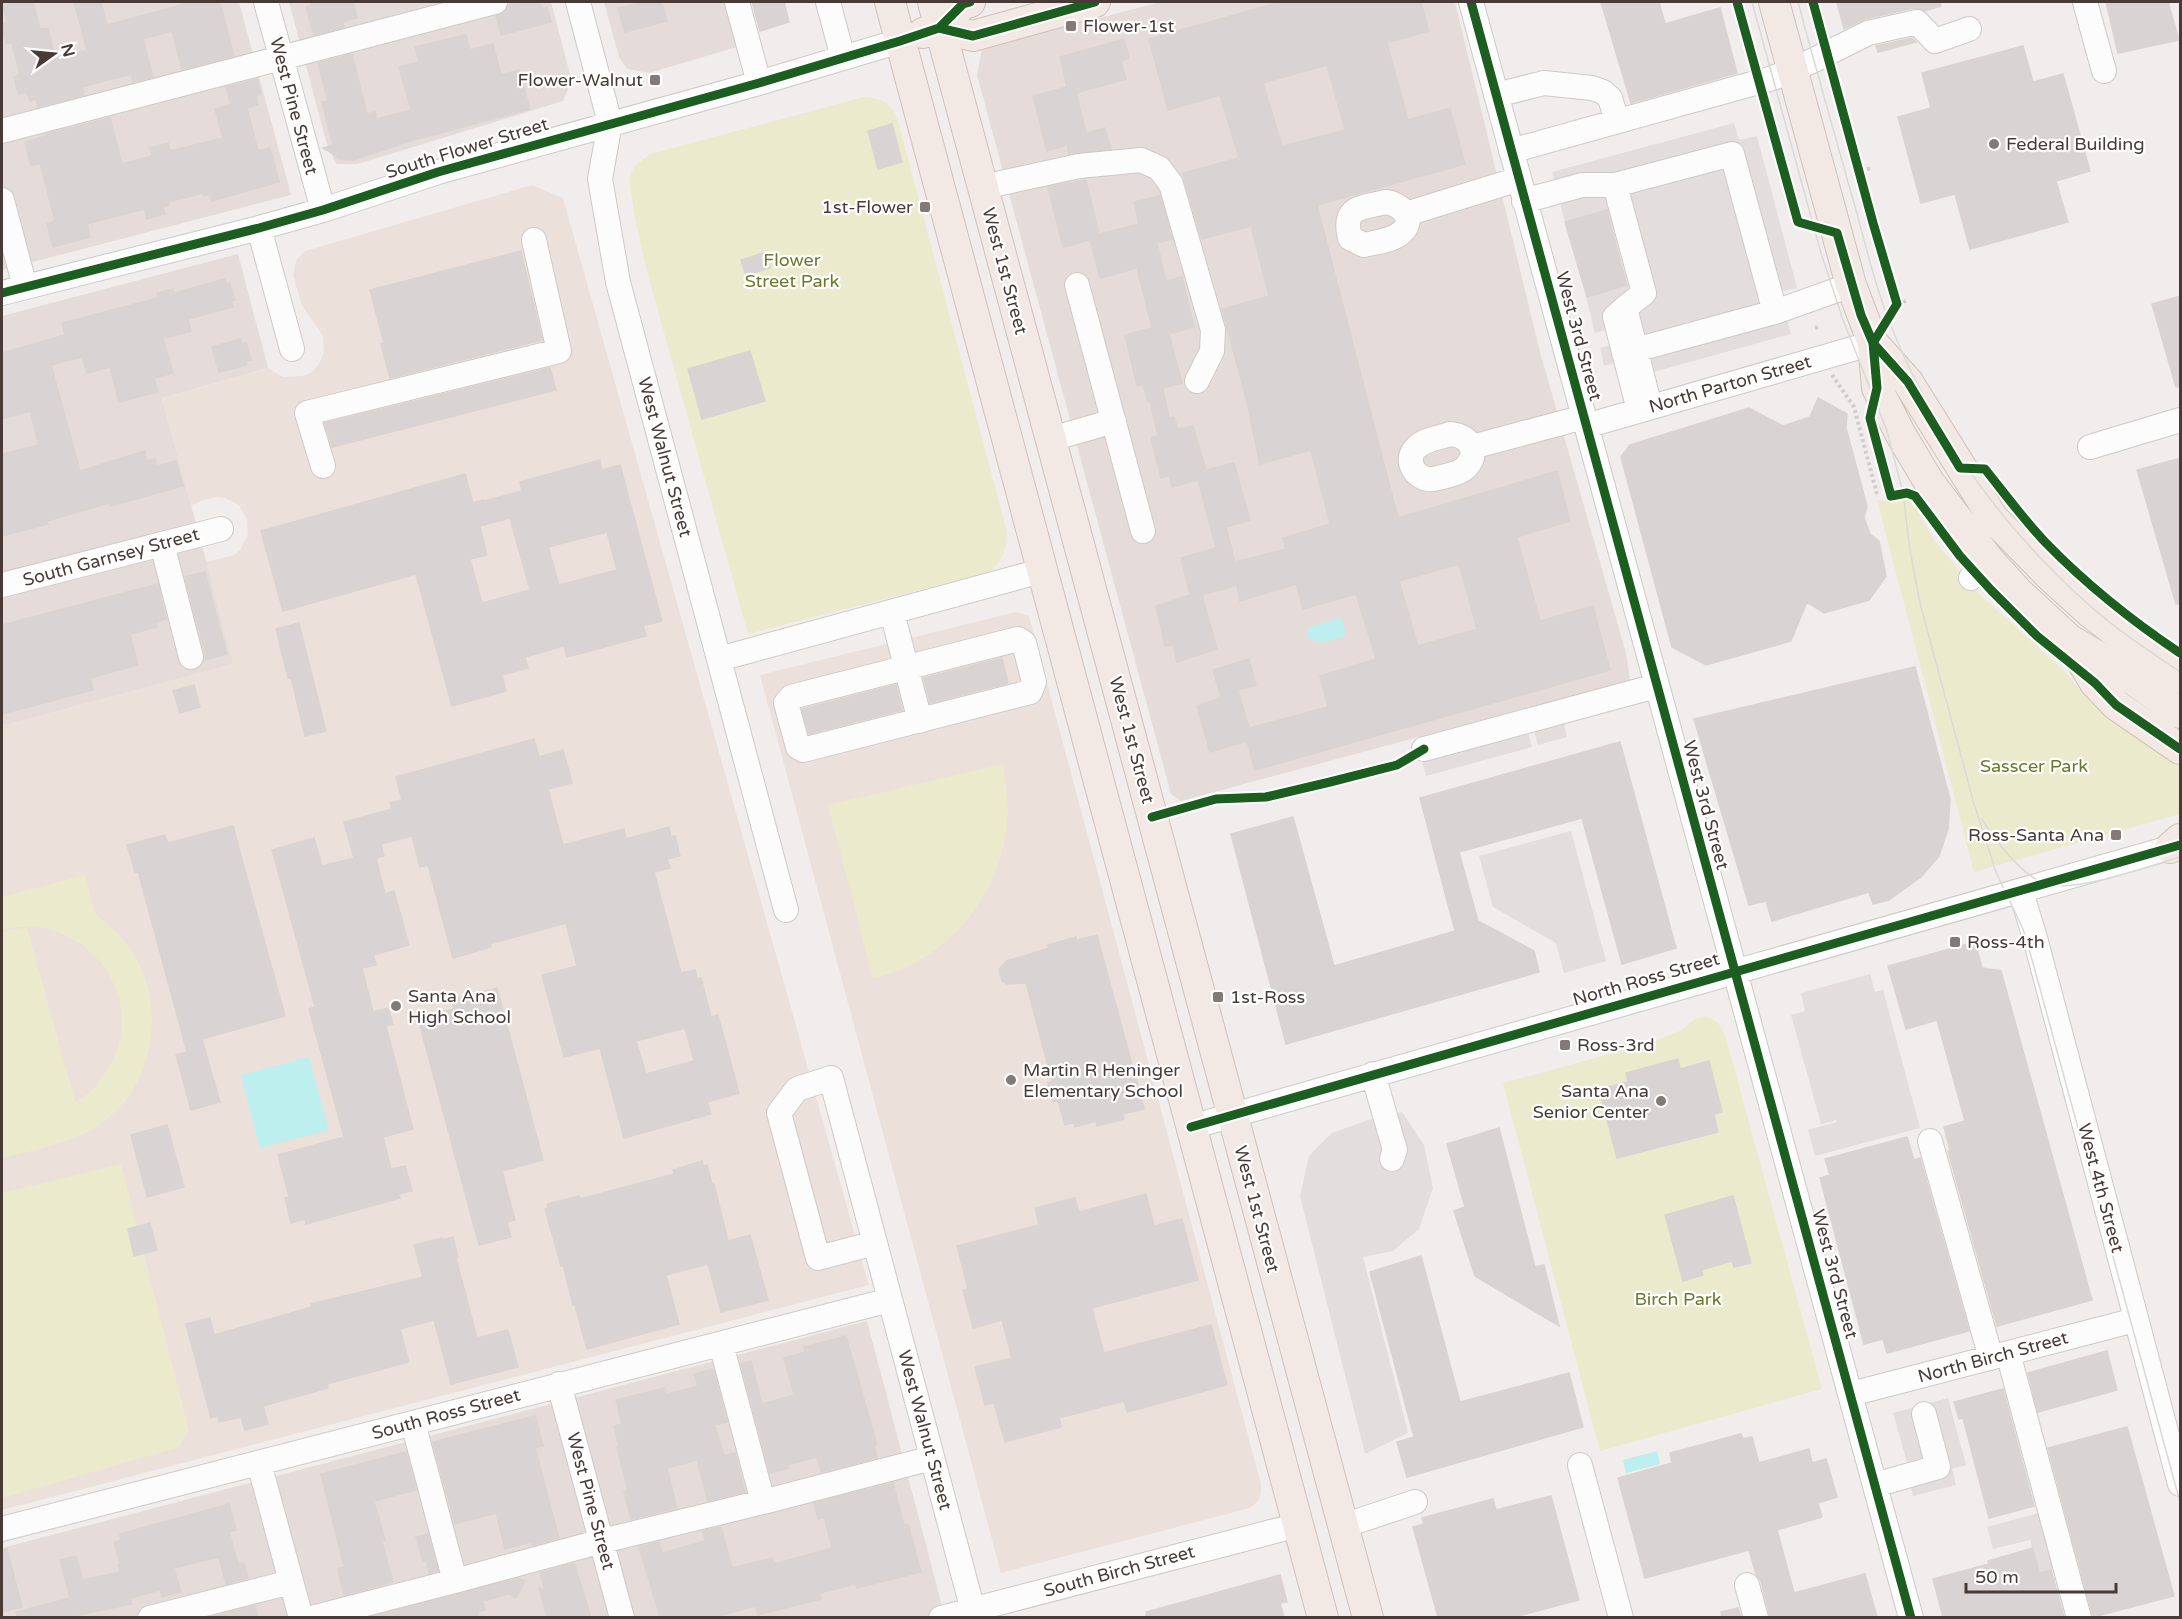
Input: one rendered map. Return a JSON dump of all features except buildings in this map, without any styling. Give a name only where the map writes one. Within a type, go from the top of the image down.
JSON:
[{"type":"main road","points":[[890,2],[1323,1617]]},
{"type":"main road","points":[[936,15],[970,2]]},
{"type":"main road","points":[[936,15],[973,36],[1095,2]]},
{"type":"main road","points":[[1774,2],[1851,285],[1873,344],[1877,388],[1901,435],[1980,569],[2019,592],[2070,640],[2108,662],[2181,713]]},
{"type":"main road","name":"South Flower Street","points":[[900,40],[936,15]]},
{"type":"main road","name":"West 1st Street","points":[[936,15],[1368,1617]]},
{"type":"main road","points":[[1873,344],[1908,382],[1993,518],[2051,577],[2091,613],[2181,678]]},
{"type":"main road","points":[[2070,640],[2095,684],[2116,705],[2181,749]]},
{"type":"street","name":"West Pine Street","points":[[266,2],[322,210]]},
{"type":"street","points":[[2,131],[281,57],[424,10],[495,2]]},
{"type":"street","name":"West Walnut Street","points":[[578,2],[610,123],[600,179],[618,282],[786,910]]},
{"type":"street","points":[[737,2],[759,83]]},
{"type":"street","points":[[828,2],[843,58]]},
{"type":"street","name":"West 3rd Street","points":[[1472,2],[1656,686],[1911,1617]]},
{"type":"street","points":[[2085,2],[2104,71]]},
{"type":"street","points":[[1511,151],[1773,78],[1868,33],[1917,22],[1935,41],[1969,29]]},
{"type":"street","name":"South Flower Street","points":[[2,293],[259,228],[438,172],[759,83],[900,40]]},
{"type":"street","points":[[1496,95],[1544,83],[1592,88],[1603,92],[1610,98],[1617,121]]},
{"type":"street","points":[[1406,214],[1522,190],[1581,185],[1615,185],[1732,154],[1775,312]]},
{"type":"street","points":[[983,187],[1079,166],[1141,160],[1159,168],[1171,184],[1213,330],[1212,351],[1197,381]]},
{"type":"street","points":[[1615,185],[1644,293],[1625,308],[1630,351],[1645,409]]},
{"type":"street","points":[[2,200],[25,287]]},
{"type":"street","points":[[259,228],[292,350]]},
{"type":"street","points":[[323,466],[307,413],[559,351],[534,240]]},
{"type":"street","points":[[1077,285],[1143,531]]},
{"type":"street","points":[[1630,351],[1775,312],[1851,285]]},
{"type":"street","name":"North Parton Street","points":[[1472,447],[1645,409],[1873,344]]},
{"type":"street","points":[[2090,447],[2181,420]]},
{"type":"street","points":[[1051,439],[1114,421]]},
{"type":"street","name":"South Garnsey Street","points":[[2,585],[221,529]]},
{"type":"street","points":[[162,544],[191,657]]},
{"type":"street","points":[[719,659],[1041,571]]},
{"type":"street","points":[[892,612],[920,721]]},
{"type":"street","points":[[1018,639],[1024,643],[1034,682],[1030,692],[803,750],[798,747],[786,703],[791,697],[906,667],[1018,639]]},
{"type":"street","points":[[1424,749],[1656,686]]},
{"type":"street","name":"North Ross Street","points":[[1191,1127],[1735,971],[2021,892],[2177,844]]},
{"type":"street","name":"West 4th Street","points":[[2021,892],[2181,1484]]},
{"type":"street","points":[[1373,1074],[1395,1149],[1392,1159]]},
{"type":"street","name":"West Walnut Street","points":[[875,1243],[818,1258],[779,1113],[797,1089],[831,1078],[974,1613]]},
{"type":"street","points":[[1930,1141],[2000,1355],[2079,1617]]},
{"type":"street","name":"South Ross Street","points":[[2,1529],[890,1300]]},
{"type":"street","name":"North Birch Street","points":[[1851,1394],[2135,1320]]},
{"type":"street","points":[[721,1344],[764,1502]]},
{"type":"street","name":"West Pine Street","points":[[559,1384],[622,1617]]},
{"type":"street","points":[[1875,1485],[1938,1467],[1924,1414]]},
{"type":"street","points":[[413,1423],[455,1581]]},
{"type":"street","points":[[311,1617],[932,1458]]},
{"type":"street","points":[[259,1463],[301,1617]]},
{"type":"street","points":[[1580,1465],[1621,1617]]},
{"type":"street","points":[[1343,1526],[1415,1502]]},
{"type":"street","name":"South Birch Street","points":[[941,1617],[974,1613],[1298,1525]]},
{"type":"street","points":[[150,1617],[291,1582]]},
{"type":"street","points":[[1747,1585],[1756,1617]]},
{"type":"path","points":[[1861,178],[1866,168]]},
{"type":"path","points":[[1892,311],[1897,304],[1894,294]]},
{"type":"path","points":[[1903,303],[1908,300]]},
{"type":"path","points":[[1826,367],[1854,407],[1877,494]]},
{"type":"shaded area","points":[[2,2],[239,2],[291,195],[2,270]]},
{"type":"shaded area","points":[[289,2],[551,2],[570,74],[569,87],[563,101],[358,164],[336,164],[326,141]]},
{"type":"shaded area","points":[[604,2],[725,2],[737,47],[649,73],[627,69],[619,57]]},
{"type":"shaded area","points":[[1160,2],[1455,2],[1540,352],[1626,653],[1630,680],[1181,801],[1171,794],[977,75],[982,49]]},
{"type":"shaded area","points":[[1734,123],[1739,140],[1757,136],[1797,288],[1779,292],[1791,334],[1650,373],[1622,361],[1604,366],[1600,348],[1617,343],[1613,328],[1595,333],[1586,297],[1629,284],[1608,210],[1565,222],[1552,172]]},
{"type":"shaded area","name":"Santa Ana High School","points":[[532,185],[563,198],[869,1285],[2,1510],[2,726],[233,664],[206,562],[234,555],[240,550],[248,535],[247,520],[239,505],[225,498],[215,497],[191,506],[162,398],[268,368],[283,377],[303,376],[312,372],[319,364],[324,352],[323,336],[302,306],[293,275],[297,259],[305,251]]},
{"type":"shaded area","points":[[238,254],[268,368],[162,398],[234,664],[2,726],[2,316]]},
{"type":"shaded area","name":"Martin R Heninger Elementary School","points":[[1016,612],[1029,616],[1261,1484],[1261,1493],[1258,1501],[1250,1508],[1001,1573],[760,675]]},
{"type":"shaded area","points":[[1522,711],[1532,747],[1426,776],[1416,740]]},
{"type":"shaded area","points":[[1563,719],[1567,737],[1538,745],[1533,727]]},
{"type":"shaded area","points":[[1571,831],[1606,961],[1564,973],[1556,943],[1493,907],[1479,856]]},
{"type":"shaded area","points":[[1870,974],[1875,992],[1883,990],[1920,1128],[1815,1156],[1808,1130],[1837,1122],[1836,1120],[1821,1124],[1791,1015],[1805,1011],[1801,993]]},
{"type":"shaded area","points":[[1402,1112],[1424,1145],[1433,1188],[1419,1229],[1393,1251],[1363,1257],[1408,1433],[1365,1454],[1300,1196],[1309,1156],[1332,1133],[1368,1120]]},
{"type":"shaded area","points":[[867,1321],[945,1617],[2,1618],[2,1548]]},
{"type":"shaded area","points":[[1948,1398],[1966,1465],[1952,1469],[1956,1485],[1913,1496],[1905,1466],[1922,1461],[1921,1458],[1907,1462],[1893,1413]]},
{"type":"shaded area","points":[[2046,1511],[2061,1567],[2039,1573],[2030,1540],[1993,1549],[1987,1527]]},
{"type":"green space","name":"Flower Street Park","points":[[864,97],[884,102],[897,117],[1007,532],[1006,544],[1001,558],[990,572],[748,634],[646,268],[629,179],[634,167],[650,154]]},
{"type":"green space","name":"Sasscer Park","points":[[1910,497],[1933,538],[1973,588],[2062,669],[2090,701],[2180,766],[2180,814],[1974,872],[1877,500],[1889,501]]},
{"type":"green space","points":[[1003,764],[1007,824],[1002,851],[981,901],[945,942],[923,958],[899,970],[873,978],[828,805]]},
{"type":"green space","points":[[85,875],[96,914],[131,950],[148,987],[151,1032],[148,1054],[129,1096],[114,1113],[96,1127],[62,1142],[2,1158],[2,932],[27,928],[75,1101],[66,1107],[88,1094],[97,1085],[118,1047],[122,1018],[117,991],[104,967],[85,947],[61,933],[33,927],[2,930],[2,897]]},
{"type":"green space","name":"Birch Park","points":[[1705,1017],[1720,1025],[1727,1042],[1822,1389],[1600,1451],[1503,1083],[1647,1044],[1682,1030],[1695,1019]]},
{"type":"green space","points":[[121,1164],[189,1431],[179,1447],[2,1498],[2,1193]]},
{"type":"water","points":[[1341,618],[1346,636],[1321,642],[1307,636],[1309,627]]},
{"type":"water","points":[[309,1057],[329,1130],[260,1148],[241,1075]]},
{"type":"water","points":[[1657,1451],[1660,1464],[1626,1473],[1623,1460]]},
{"type":"tram line","points":[[1752,2],[1821,253],[1843,320],[1887,431],[1903,493],[1920,603],[1974,804],[1996,872],[2023,929],[2180,1502]]},
{"type":"tram line","points":[[1798,2],[1879,292],[1906,361],[1926,400],[1972,475],[2027,543],[2089,605],[2133,640],[2180,672]]},
{"type":"tram line","points":[[1982,819],[2001,847],[2019,866],[2046,884],[2059,886],[2093,882],[2180,857]]},
{"type":"cycle path","points":[[2,293],[259,228],[323,210],[438,172],[759,83],[900,41],[939,28],[963,4],[970,2]]},
{"type":"cycle path","points":[[939,28],[973,36],[1095,2]]},
{"type":"cycle path","points":[[1471,2],[1911,1618]]},
{"type":"cycle path","points":[[1737,2],[1798,222],[1837,233],[1861,315],[1873,343],[1908,382],[1960,468],[1985,469],[2030,525],[2077,573],[2110,602],[2180,653]]},
{"type":"cycle path","points":[[1813,2],[1897,304],[1873,343]]},
{"type":"cycle path","points":[[1873,343],[1877,388],[1870,418],[1891,496],[1907,493],[1915,496],[1960,556],[2037,636],[2095,683],[2116,705],[2180,749]]},
{"type":"cycle path","points":[[1152,817],[1216,799],[1266,797],[1330,782],[1397,765],[1424,749]]},
{"type":"cycle path","points":[[1191,1127],[2180,845]]},
{"type":"place","name":"Flower-1st","points":[[1071,26]]},
{"type":"place","name":"Flower-Walnut","points":[[655,80]]},
{"type":"place","name":"Federal Building","points":[[1994,144]]},
{"type":"place","name":"1st-Flower","points":[[925,207]]},
{"type":"place","name":"Ross-Santa Ana","points":[[2116,835]]},
{"type":"place","name":"Ross-4th","points":[[1955,942]]},
{"type":"place","name":"1st-Ross","points":[[1218,997]]},
{"type":"place","name":"Santa Ana High School","points":[[396,1006]]},
{"type":"place","name":"Ross-3rd","points":[[1565,1045]]},
{"type":"place","name":"Martin R Heninger Elementary School","points":[[1011,1080]]},
{"type":"place","name":"Santa Ana Senior Center","points":[[1661,1101]]}]
